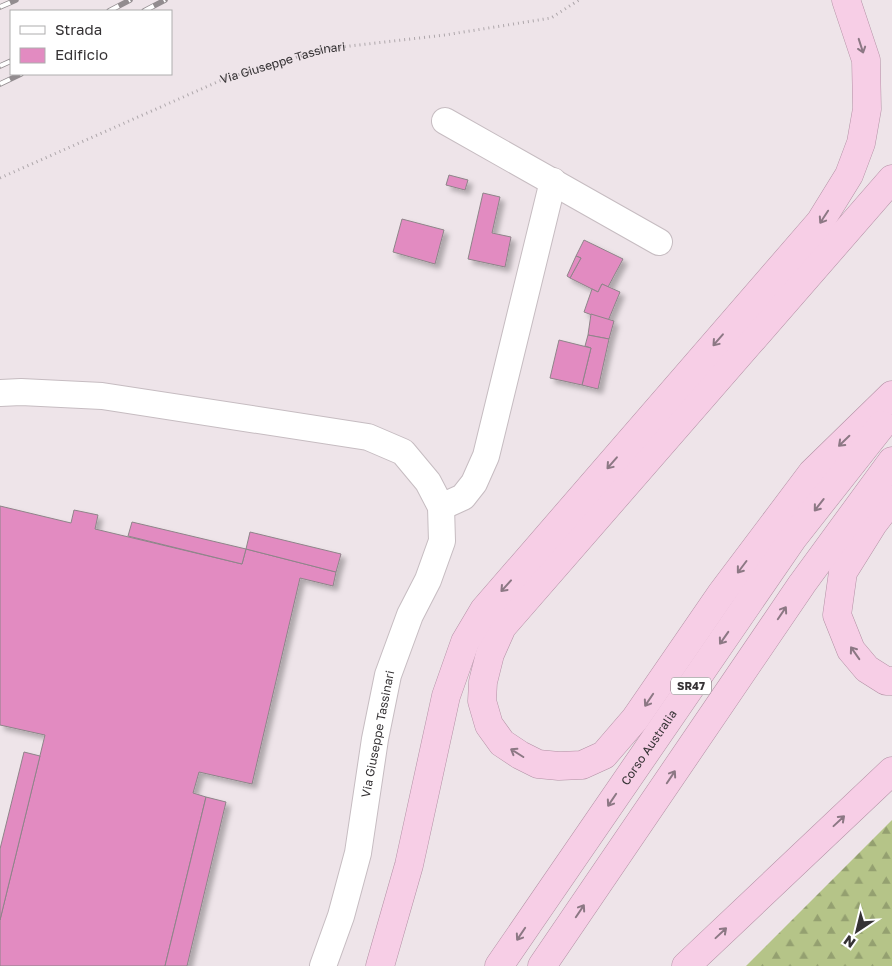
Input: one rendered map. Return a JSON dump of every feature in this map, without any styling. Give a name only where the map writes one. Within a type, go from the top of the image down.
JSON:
[{"type":"highway","points":[[380,966],[409,865],[446,696],[465,642],[484,610],[820,222],[849,175],[861,143],[867,109],[866,60],[846,0]]},
{"type":"highway","points":[[892,179],[502,628],[490,654],[483,682],[482,701],[489,725],[502,743],[538,764],[559,766],[582,764],[604,755],[635,719],[721,594],[812,472],[892,395]]},
{"type":"highway","name":"Corso Australia","points":[[499,966],[793,538],[892,412]]},
{"type":"highway","name":"SR47","points":[[542,966],[802,584],[892,461]]},
{"type":"highway","points":[[892,500],[873,524],[844,572],[837,615],[851,650],[867,669],[886,680],[892,681]]},
{"type":"highway","points":[[686,966],[892,771]]},
{"type":"street","points":[[445,121],[659,242]]},
{"type":"street","points":[[441,507],[463,496],[474,483],[486,456],[553,181]]},
{"type":"street","name":"Via Giuseppe Tassinari","points":[[0,393],[21,392],[102,396],[368,437],[403,452],[428,482],[441,507],[442,541],[428,580],[410,615],[388,675],[375,739],[358,853],[341,916],[323,966]]},
{"type":"path","name":"Via Giuseppe Tassinari","points":[[0,178],[224,79],[324,50],[445,35],[552,18],[579,0]]},
{"type":"green space","points":[[892,820],[892,966],[746,966]]},
{"type":"building","points":[[449,175],[468,180],[465,190],[446,185]]},
{"type":"building","points":[[483,193],[500,197],[492,233],[511,237],[505,267],[468,259]]},
{"type":"building","points":[[402,219],[444,230],[435,264],[393,252]]},
{"type":"building","points":[[584,240],[623,259],[608,287],[602,284],[598,292],[570,278],[581,258],[576,256]]},
{"type":"building","points":[[576,256],[581,258],[570,278],[567,276]]},
{"type":"building","points":[[602,284],[620,292],[608,321],[584,312],[592,289],[598,292]]},
{"type":"building","points":[[591,314],[614,321],[609,339],[588,335]]},
{"type":"building","points":[[588,335],[609,339],[598,389],[582,385],[591,348],[585,346]]},
{"type":"building","points":[[559,340],[591,348],[582,385],[550,378]]},
{"type":"building","points":[[0,506],[71,523],[74,510],[98,515],[95,529],[242,564],[246,549],[336,572],[333,586],[300,578],[252,784],[199,772],[193,793],[206,797],[165,966],[0,966],[0,920],[45,735],[0,725]]},
{"type":"building","points":[[132,522],[246,549],[242,564],[128,536]]},
{"type":"building","points":[[250,532],[341,554],[336,572],[246,549]]},
{"type":"building","points":[[24,752],[40,756],[0,920],[0,849]]},
{"type":"building","points":[[206,797],[226,802],[187,966],[165,966]]},
{"type":"railway","points":[[0,7],[16,0]]},
{"type":"railway","points":[[111,10],[130,0]]},
{"type":"railway","points":[[146,10],[165,0]]},
{"type":"railway","points":[[0,66],[10,61]]},
{"type":"railway","points":[[0,84],[19,75]]}]
